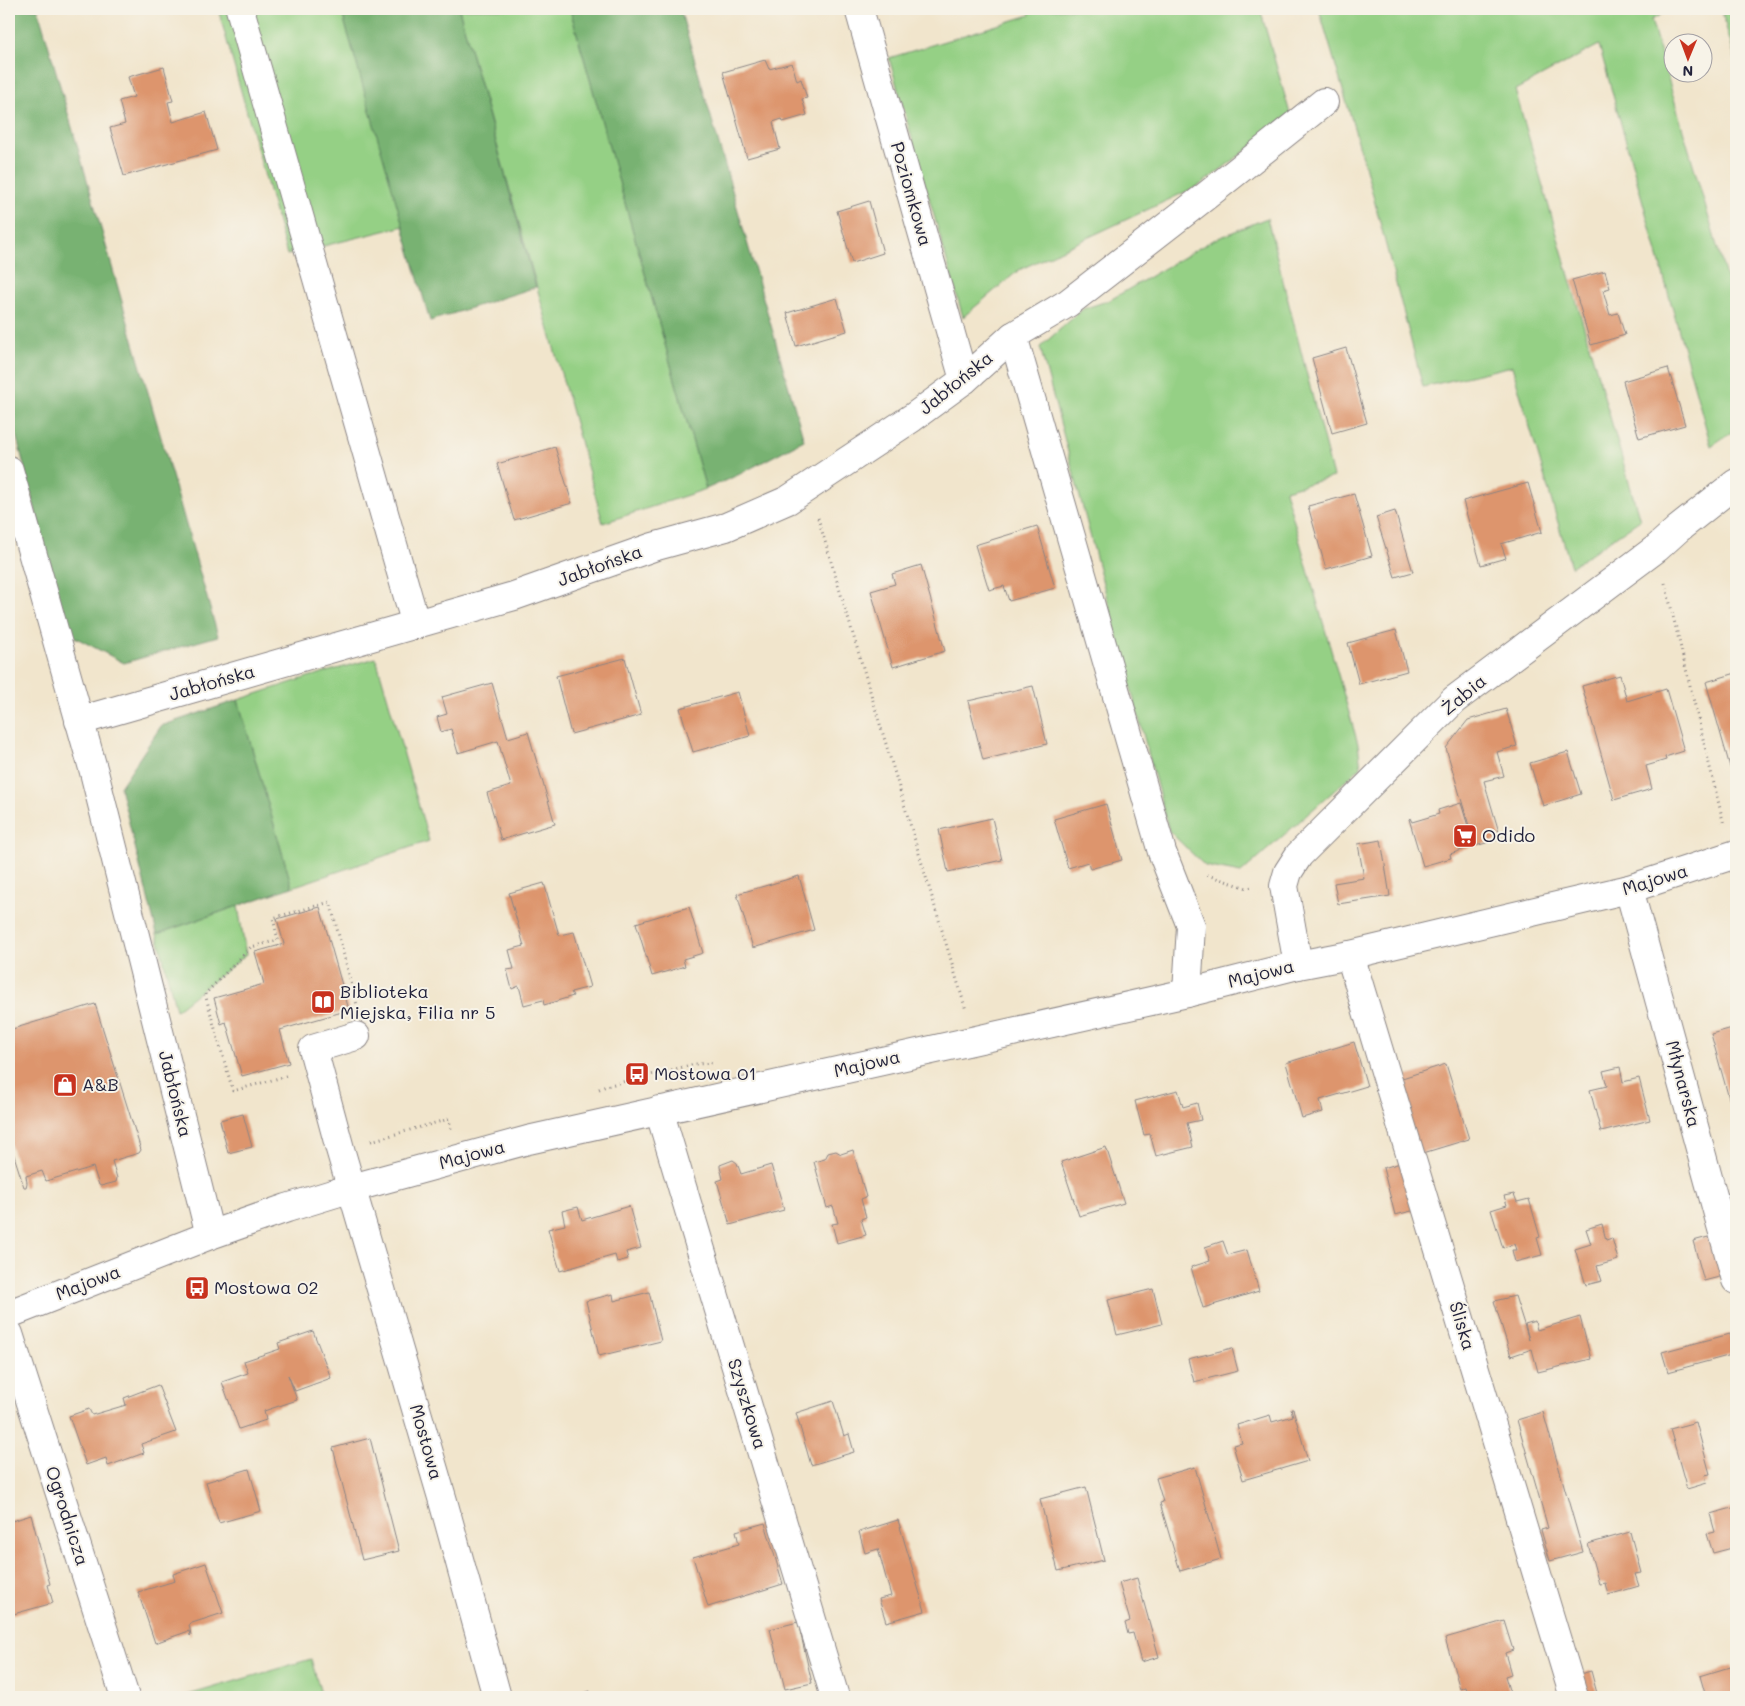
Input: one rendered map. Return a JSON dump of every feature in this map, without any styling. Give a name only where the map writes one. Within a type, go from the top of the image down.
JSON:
[{"type":"street","points":[[240,9],[416,625]]},
{"type":"street","name":"Poziomkowa","points":[[859,9],[964,380]]},
{"type":"street","name":"Jabłońska","points":[[79,721],[514,596],[653,547],[726,527],[788,500],[912,418],[964,380],[1013,336],[1068,303],[1324,102]]},
{"type":"street","points":[[1013,336],[1162,852],[1191,926],[1187,993]]},
{"type":"street","name":"Jabłońska","points":[[9,470],[94,772],[210,1235]]},
{"type":"street","name":"Żabia","points":[[1284,886],[1288,872],[1299,855],[1454,700],[1657,548],[1736,483]]},
{"type":"street","name":"Majowa","points":[[9,1314],[210,1235],[287,1208],[352,1188],[528,1140],[1187,993],[1298,965],[1629,889],[1734,855]]},
{"type":"street","points":[[1284,886],[1298,965]]},
{"type":"street","name":"Młynarska","points":[[1629,889],[1736,1280]]},
{"type":"street","name":"Śliska","points":[[1350,954],[1574,1697]]},
{"type":"street","name":"Mostowa","points":[[356,1036],[313,1049],[444,1501],[497,1697]]},
{"type":"street","name":"Szyszkowa","points":[[659,1110],[835,1697]]},
{"type":"street","name":"Ogrodnicza","points":[[9,1334],[125,1697]]},
{"type":"path","points":[[808,486],[975,1040]]},
{"type":"path","points":[[1657,548],[1734,855]]},
{"type":"path","points":[[1162,852],[1210,877],[1247,888],[1284,886]]},
{"type":"path","points":[[318,1067],[233,1091],[205,994],[251,946],[278,940],[273,918],[330,902],[365,1034],[356,1036]]},
{"type":"green space","points":[[9,9],[38,9],[218,636],[124,663],[67,633],[9,407]]},
{"type":"green space","points":[[218,9],[341,9],[404,226],[287,255]]},
{"type":"green space","points":[[341,9],[459,9],[536,287],[430,321]]},
{"type":"green space","points":[[459,9],[570,9],[706,489],[603,523]]},
{"type":"green space","points":[[570,9],[680,9],[804,440],[738,475],[706,489]]},
{"type":"green space","points":[[1028,9],[1260,9],[1291,117],[1200,185],[1019,270],[963,317],[889,58],[1030,15]]},
{"type":"green space","points":[[1319,9],[1671,9],[1651,20],[1662,58],[1662,82],[1669,82],[1736,311],[1736,429],[1711,446],[1599,45],[1515,90],[1640,520],[1571,567],[1512,366],[1423,387],[1365,165]]},
{"type":"green space","points":[[1721,9],[1736,9],[1736,62]]},
{"type":"green space","points":[[1267,218],[1333,477],[1285,490],[1358,744],[1361,767],[1241,873],[1205,866],[1169,831],[1040,347],[1083,309],[1110,300],[1211,241]]},
{"type":"green space","points":[[376,658],[429,841],[292,887],[238,700],[308,677]]},
{"type":"green space","points":[[238,700],[292,887],[157,934],[120,787],[161,726]]},
{"type":"green space","points":[[238,906],[246,955],[176,1010],[157,934]]},
{"type":"green space","points":[[311,1659],[322,1697],[181,1697]]},
{"type":"building","points":[[765,60],[769,69],[792,63],[797,81],[801,79],[807,98],[802,99],[807,115],[783,122],[782,119],[773,122],[780,149],[747,158],[723,72]]},
{"type":"building","points":[[164,67],[173,101],[168,102],[173,122],[206,112],[217,150],[124,176],[110,128],[125,124],[119,101],[134,97],[128,77]]},
{"type":"building","points":[[869,201],[883,253],[852,263],[837,211]]},
{"type":"building","points":[[1605,271],[1610,288],[1603,290],[1610,315],[1618,313],[1625,335],[1591,345],[1572,280]]},
{"type":"building","points":[[837,298],[847,331],[796,346],[787,313]]},
{"type":"building","points":[[1346,348],[1367,423],[1332,433],[1312,358]]},
{"type":"building","points":[[1668,368],[1685,425],[1639,438],[1623,381]]},
{"type":"building","points":[[555,447],[572,503],[514,520],[497,464]]},
{"type":"building","points":[[1528,483],[1542,532],[1501,544],[1506,558],[1481,565],[1463,501]]},
{"type":"building","points":[[1354,494],[1372,556],[1326,569],[1308,506]]},
{"type":"building","points":[[1395,511],[1413,572],[1395,577],[1376,517]]},
{"type":"building","points":[[1037,526],[1055,588],[1009,601],[1004,586],[989,590],[975,545]]},
{"type":"building","points":[[921,565],[945,651],[893,667],[871,591],[895,584],[892,574]]},
{"type":"building","points":[[1396,630],[1407,671],[1359,684],[1348,643]]},
{"type":"building","points":[[625,658],[641,715],[571,734],[556,676]]},
{"type":"building","points":[[1736,673],[1736,773],[1732,774],[1706,682]]},
{"type":"building","points":[[1620,675],[1627,701],[1666,689],[1684,751],[1665,757],[1666,760],[1646,766],[1652,789],[1614,800],[1582,686]]},
{"type":"building","points":[[492,683],[508,738],[528,732],[555,824],[501,840],[487,793],[511,786],[498,741],[458,753],[451,729],[441,732],[437,717],[447,714],[442,697]]},
{"type":"building","points":[[1033,686],[1047,744],[983,760],[968,701]]},
{"type":"building","points":[[738,692],[750,736],[693,752],[680,708]]},
{"type":"building","points":[[1506,709],[1517,746],[1497,752],[1504,776],[1484,781],[1501,839],[1475,846],[1446,748],[1468,720]]},
{"type":"building","points":[[1568,752],[1581,794],[1543,806],[1530,763]]},
{"type":"building","points":[[1461,803],[1474,846],[1450,854],[1451,858],[1423,866],[1409,819],[1412,822],[1439,814],[1438,810]]},
{"type":"building","points":[[1106,804],[1122,860],[1090,869],[1088,862],[1068,868],[1054,819]]},
{"type":"building","points":[[992,818],[1002,860],[948,872],[939,830]]},
{"type":"building","points":[[1381,840],[1390,896],[1338,904],[1334,883],[1364,878],[1358,844]]},
{"type":"building","points":[[799,876],[814,930],[753,948],[737,894]]},
{"type":"building","points":[[544,883],[559,935],[574,932],[590,987],[571,992],[573,996],[544,1005],[543,1000],[524,1005],[519,986],[512,989],[507,970],[514,969],[509,950],[524,946],[509,893]]},
{"type":"building","points":[[320,907],[349,1010],[280,1030],[289,1063],[242,1076],[226,1022],[221,1024],[214,998],[264,984],[255,952],[284,944],[277,919]]},
{"type":"building","points":[[689,907],[703,953],[683,959],[685,966],[652,976],[636,923]]},
{"type":"building","name":"A&B","points":[[95,1004],[141,1150],[139,1153],[112,1161],[117,1178],[116,1182],[99,1185],[93,1167],[46,1181],[42,1171],[26,1176],[27,1183],[26,1187],[24,1187],[9,1140],[9,1030]]},
{"type":"building","points":[[1736,1027],[1736,1100],[1730,1102],[1711,1034]]},
{"type":"building","points":[[1354,1042],[1367,1086],[1320,1100],[1323,1112],[1302,1118],[1286,1063]]},
{"type":"building","points":[[1446,1064],[1469,1139],[1420,1154],[1396,1080]]},
{"type":"building","points":[[1620,1067],[1623,1082],[1639,1078],[1650,1120],[1601,1132],[1590,1090],[1607,1086],[1603,1071]]},
{"type":"building","points":[[1178,1090],[1183,1107],[1197,1103],[1201,1120],[1187,1123],[1193,1147],[1156,1156],[1150,1134],[1144,1135],[1135,1101]]},
{"type":"building","points":[[243,1114],[252,1147],[228,1153],[220,1120]]},
{"type":"building","points":[[1106,1147],[1124,1203],[1079,1216],[1061,1162]]},
{"type":"building","points":[[853,1150],[866,1197],[861,1199],[866,1217],[861,1219],[866,1235],[837,1243],[832,1224],[838,1223],[833,1206],[827,1208],[814,1162],[825,1159],[828,1153],[836,1151],[841,1154]]},
{"type":"building","points":[[733,1160],[737,1163],[741,1174],[771,1165],[784,1210],[730,1225],[717,1181],[723,1179],[720,1165]]},
{"type":"building","points":[[1404,1162],[1416,1210],[1395,1215],[1383,1168]]},
{"type":"building","points":[[1514,1194],[1517,1202],[1529,1199],[1540,1237],[1537,1238],[1542,1255],[1515,1262],[1512,1250],[1516,1250],[1514,1244],[1503,1248],[1491,1210],[1507,1205],[1504,1196]]},
{"type":"building","points":[[629,1206],[641,1248],[626,1252],[628,1259],[617,1262],[615,1255],[560,1271],[548,1229],[565,1225],[562,1211],[578,1207],[582,1220]]},
{"type":"building","points":[[1602,1224],[1606,1240],[1612,1238],[1618,1260],[1597,1266],[1602,1281],[1586,1285],[1575,1249],[1591,1244],[1586,1229]]},
{"type":"building","points":[[1712,1236],[1723,1276],[1704,1281],[1693,1241]]},
{"type":"building","points":[[1223,1241],[1228,1255],[1247,1250],[1259,1291],[1203,1308],[1191,1267],[1210,1261],[1205,1247]]},
{"type":"building","points":[[1153,1289],[1162,1324],[1117,1335],[1108,1300]]},
{"type":"building","points":[[649,1292],[661,1341],[599,1356],[586,1301],[613,1294],[614,1301]]},
{"type":"building","points":[[1515,1296],[1529,1340],[1525,1324],[1535,1321],[1537,1330],[1580,1317],[1591,1359],[1538,1372],[1532,1349],[1511,1356],[1494,1301]]},
{"type":"building","points":[[313,1331],[331,1378],[295,1391],[288,1375],[297,1400],[264,1411],[266,1420],[239,1429],[222,1382],[248,1373],[244,1361],[280,1349],[278,1343]]},
{"type":"building","points":[[1730,1334],[1735,1354],[1668,1372],[1662,1352]]},
{"type":"building","points":[[1232,1348],[1238,1371],[1194,1382],[1188,1359]]},
{"type":"building","points":[[158,1385],[176,1432],[141,1444],[144,1453],[108,1466],[106,1458],[86,1465],[69,1416],[89,1409],[92,1415],[126,1405],[124,1398]]},
{"type":"building","points":[[833,1401],[844,1436],[849,1434],[854,1452],[811,1465],[796,1413]]},
{"type":"building","points":[[1291,1409],[1293,1409],[1308,1461],[1243,1480],[1233,1445],[1242,1443],[1237,1425],[1270,1415],[1272,1422],[1293,1416]]},
{"type":"building","points":[[1543,1412],[1583,1552],[1550,1561],[1541,1530],[1548,1528],[1517,1420]]},
{"type":"building","points":[[1696,1422],[1710,1474],[1705,1475],[1707,1483],[1687,1489],[1670,1429]]},
{"type":"building","points":[[370,1438],[399,1551],[362,1560],[333,1448]]},
{"type":"building","points":[[1195,1467],[1221,1559],[1180,1571],[1160,1503],[1163,1502],[1156,1478]]},
{"type":"building","points":[[249,1469],[261,1511],[219,1523],[206,1482]]},
{"type":"building","points":[[1086,1487],[1104,1560],[1058,1571],[1040,1499]]},
{"type":"building","points":[[1736,1507],[1736,1547],[1713,1553],[1707,1534],[1715,1532],[1710,1514]]},
{"type":"building","points":[[31,1515],[50,1584],[48,1585],[53,1603],[10,1615],[9,1522]]},
{"type":"building","points":[[898,1520],[925,1611],[886,1622],[879,1599],[891,1596],[878,1549],[865,1553],[859,1532]]},
{"type":"building","points":[[765,1523],[783,1584],[708,1607],[693,1557],[739,1544],[736,1531]]},
{"type":"building","points":[[1630,1532],[1641,1573],[1635,1574],[1639,1586],[1608,1595],[1605,1583],[1599,1584],[1588,1544]]},
{"type":"building","points":[[206,1563],[223,1613],[189,1624],[190,1636],[189,1631],[155,1643],[138,1592],[175,1581],[173,1574]]},
{"type":"building","points":[[1137,1578],[1159,1657],[1141,1662],[1133,1633],[1128,1634],[1125,1623],[1130,1621],[1119,1583]]},
{"type":"building","points":[[1504,1621],[1513,1650],[1505,1653],[1511,1674],[1505,1676],[1511,1697],[1469,1697],[1466,1687],[1460,1689],[1445,1638]]},
{"type":"building","points":[[798,1622],[812,1683],[785,1689],[770,1629]]},
{"type":"building","points":[[1733,1666],[1736,1673],[1736,1697],[1706,1697],[1700,1676]]},
{"type":"building","points":[[1591,1671],[1598,1697],[1582,1697],[1576,1675]]},
{"type":"building","points":[[590,1691],[591,1697],[571,1697]]},
{"type":"place","name":"Odido","points":[[1465,836]]},
{"type":"place","name":"Biblioteka Miejska, Filia nr 5","points":[[323,1002]]},
{"type":"place","name":"Mostowa 01","points":[[637,1074]]},
{"type":"place","name":"A&B","points":[[65,1085]]},
{"type":"place","name":"Mostowa 02","points":[[197,1288]]}]
